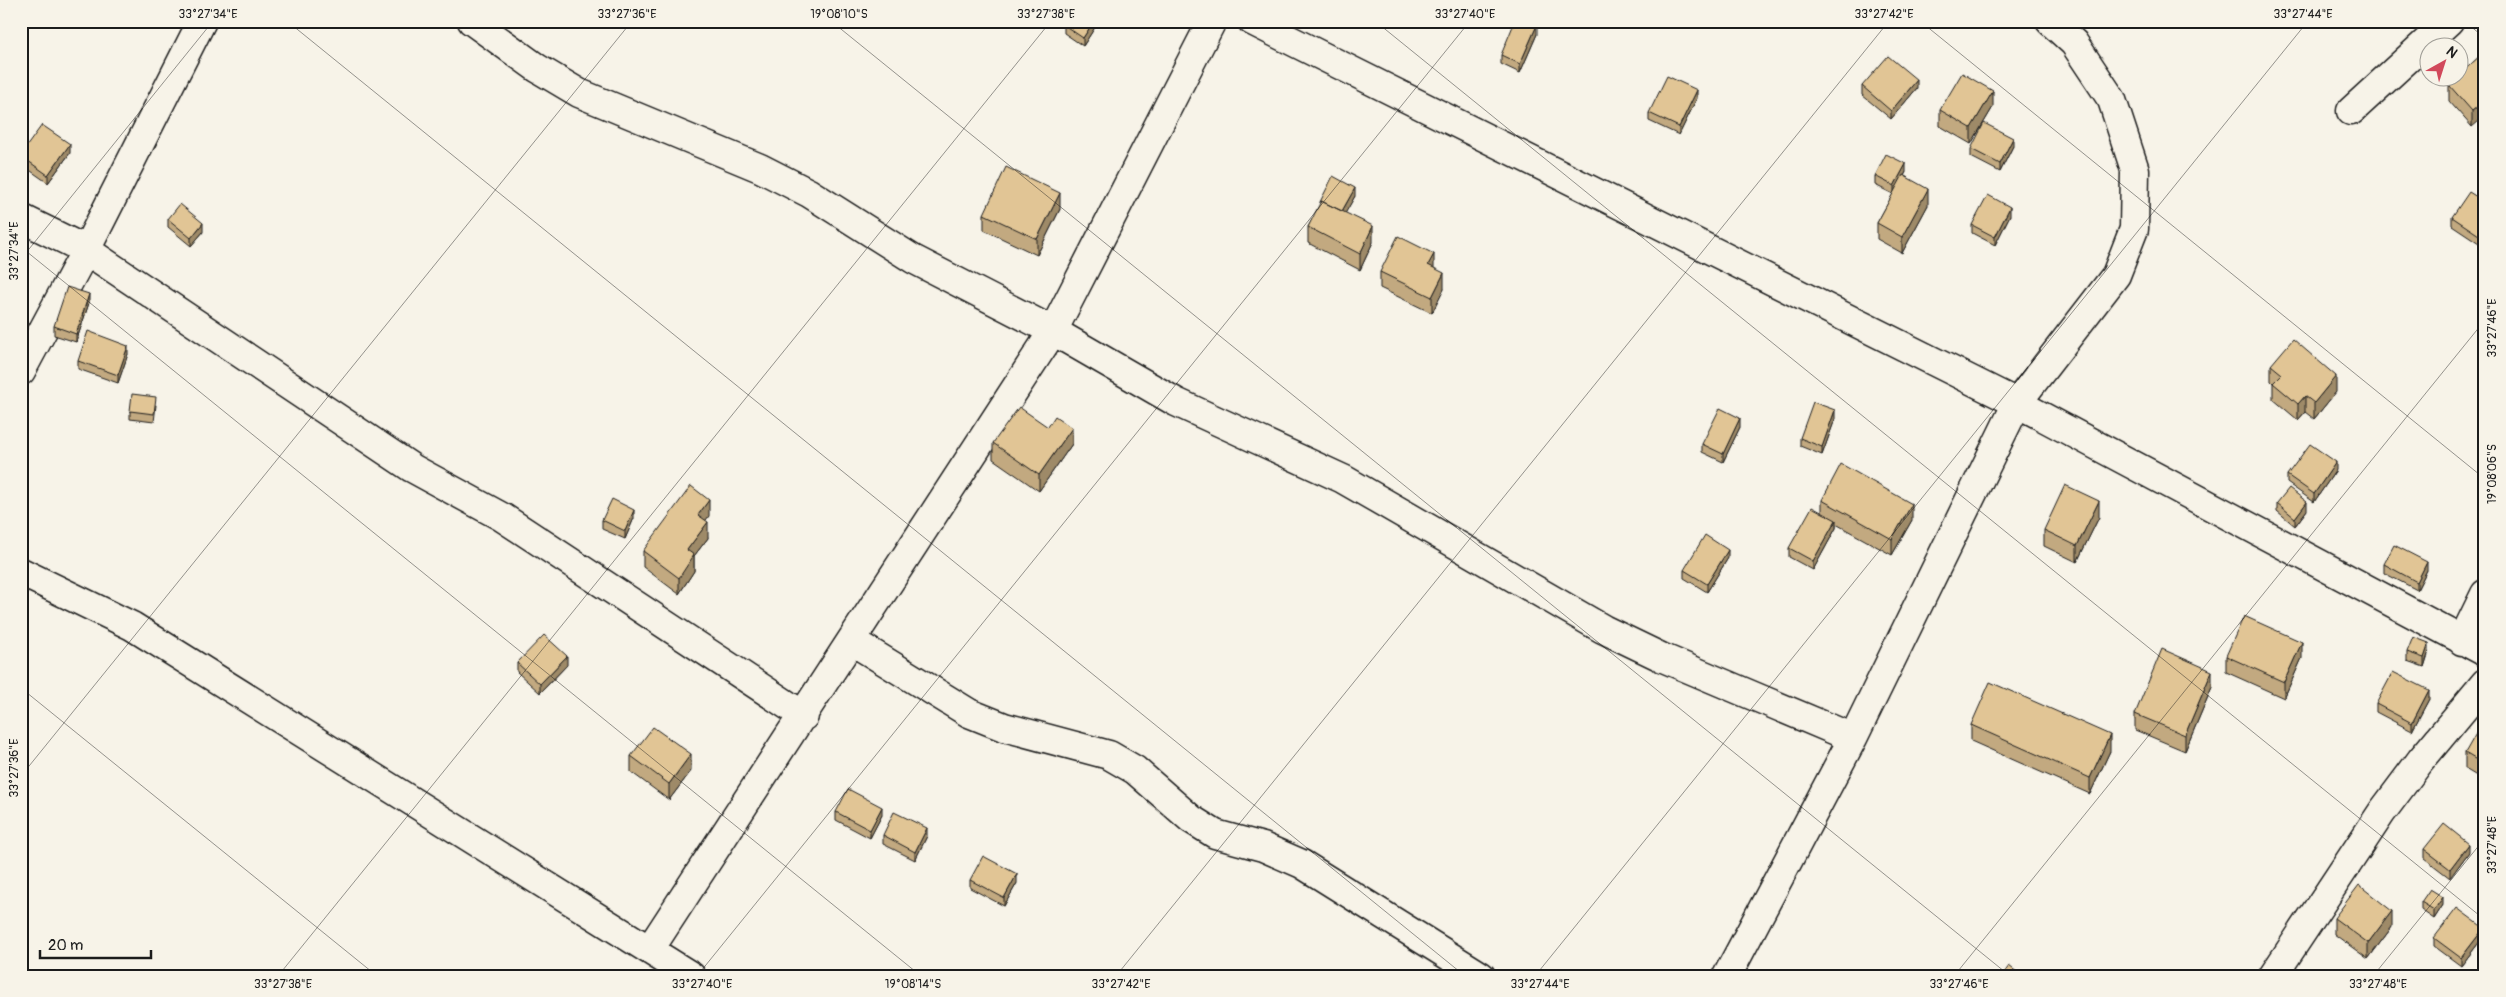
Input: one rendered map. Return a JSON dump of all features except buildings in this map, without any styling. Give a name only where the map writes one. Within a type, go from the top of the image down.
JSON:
[{"type":"street","points":[[21,371],[86,250],[202,21]]},
{"type":"street","points":[[472,21],[538,68],[579,93],[760,168],[809,193],[913,259],[1053,331],[1176,402],[1343,479],[1603,629],[1661,657],[1853,738]]},
{"type":"street","points":[[650,949],[804,716],[1053,331],[1212,21]]},
{"type":"street","points":[[1252,21],[2017,403],[2473,646],[2485,594]]},
{"type":"street","points":[[1727,976],[1853,738],[2017,403],[2116,275],[2134,229],[2135,170],[2112,100],[2074,42],[2050,21]]},
{"type":"street","points":[[2351,111],[2449,21]]},
{"type":"street","points":[[21,218],[86,250],[412,468],[502,517],[804,716]]},
{"type":"street","points":[[21,572],[132,626],[691,976]]},
{"type":"street","points":[[852,642],[969,713],[1004,728],[1109,755],[1135,770],[1191,819],[1215,834],[1263,847],[1302,864],[1481,976]]},
{"type":"street","points":[[2273,976],[2382,812],[2485,683]]}]
